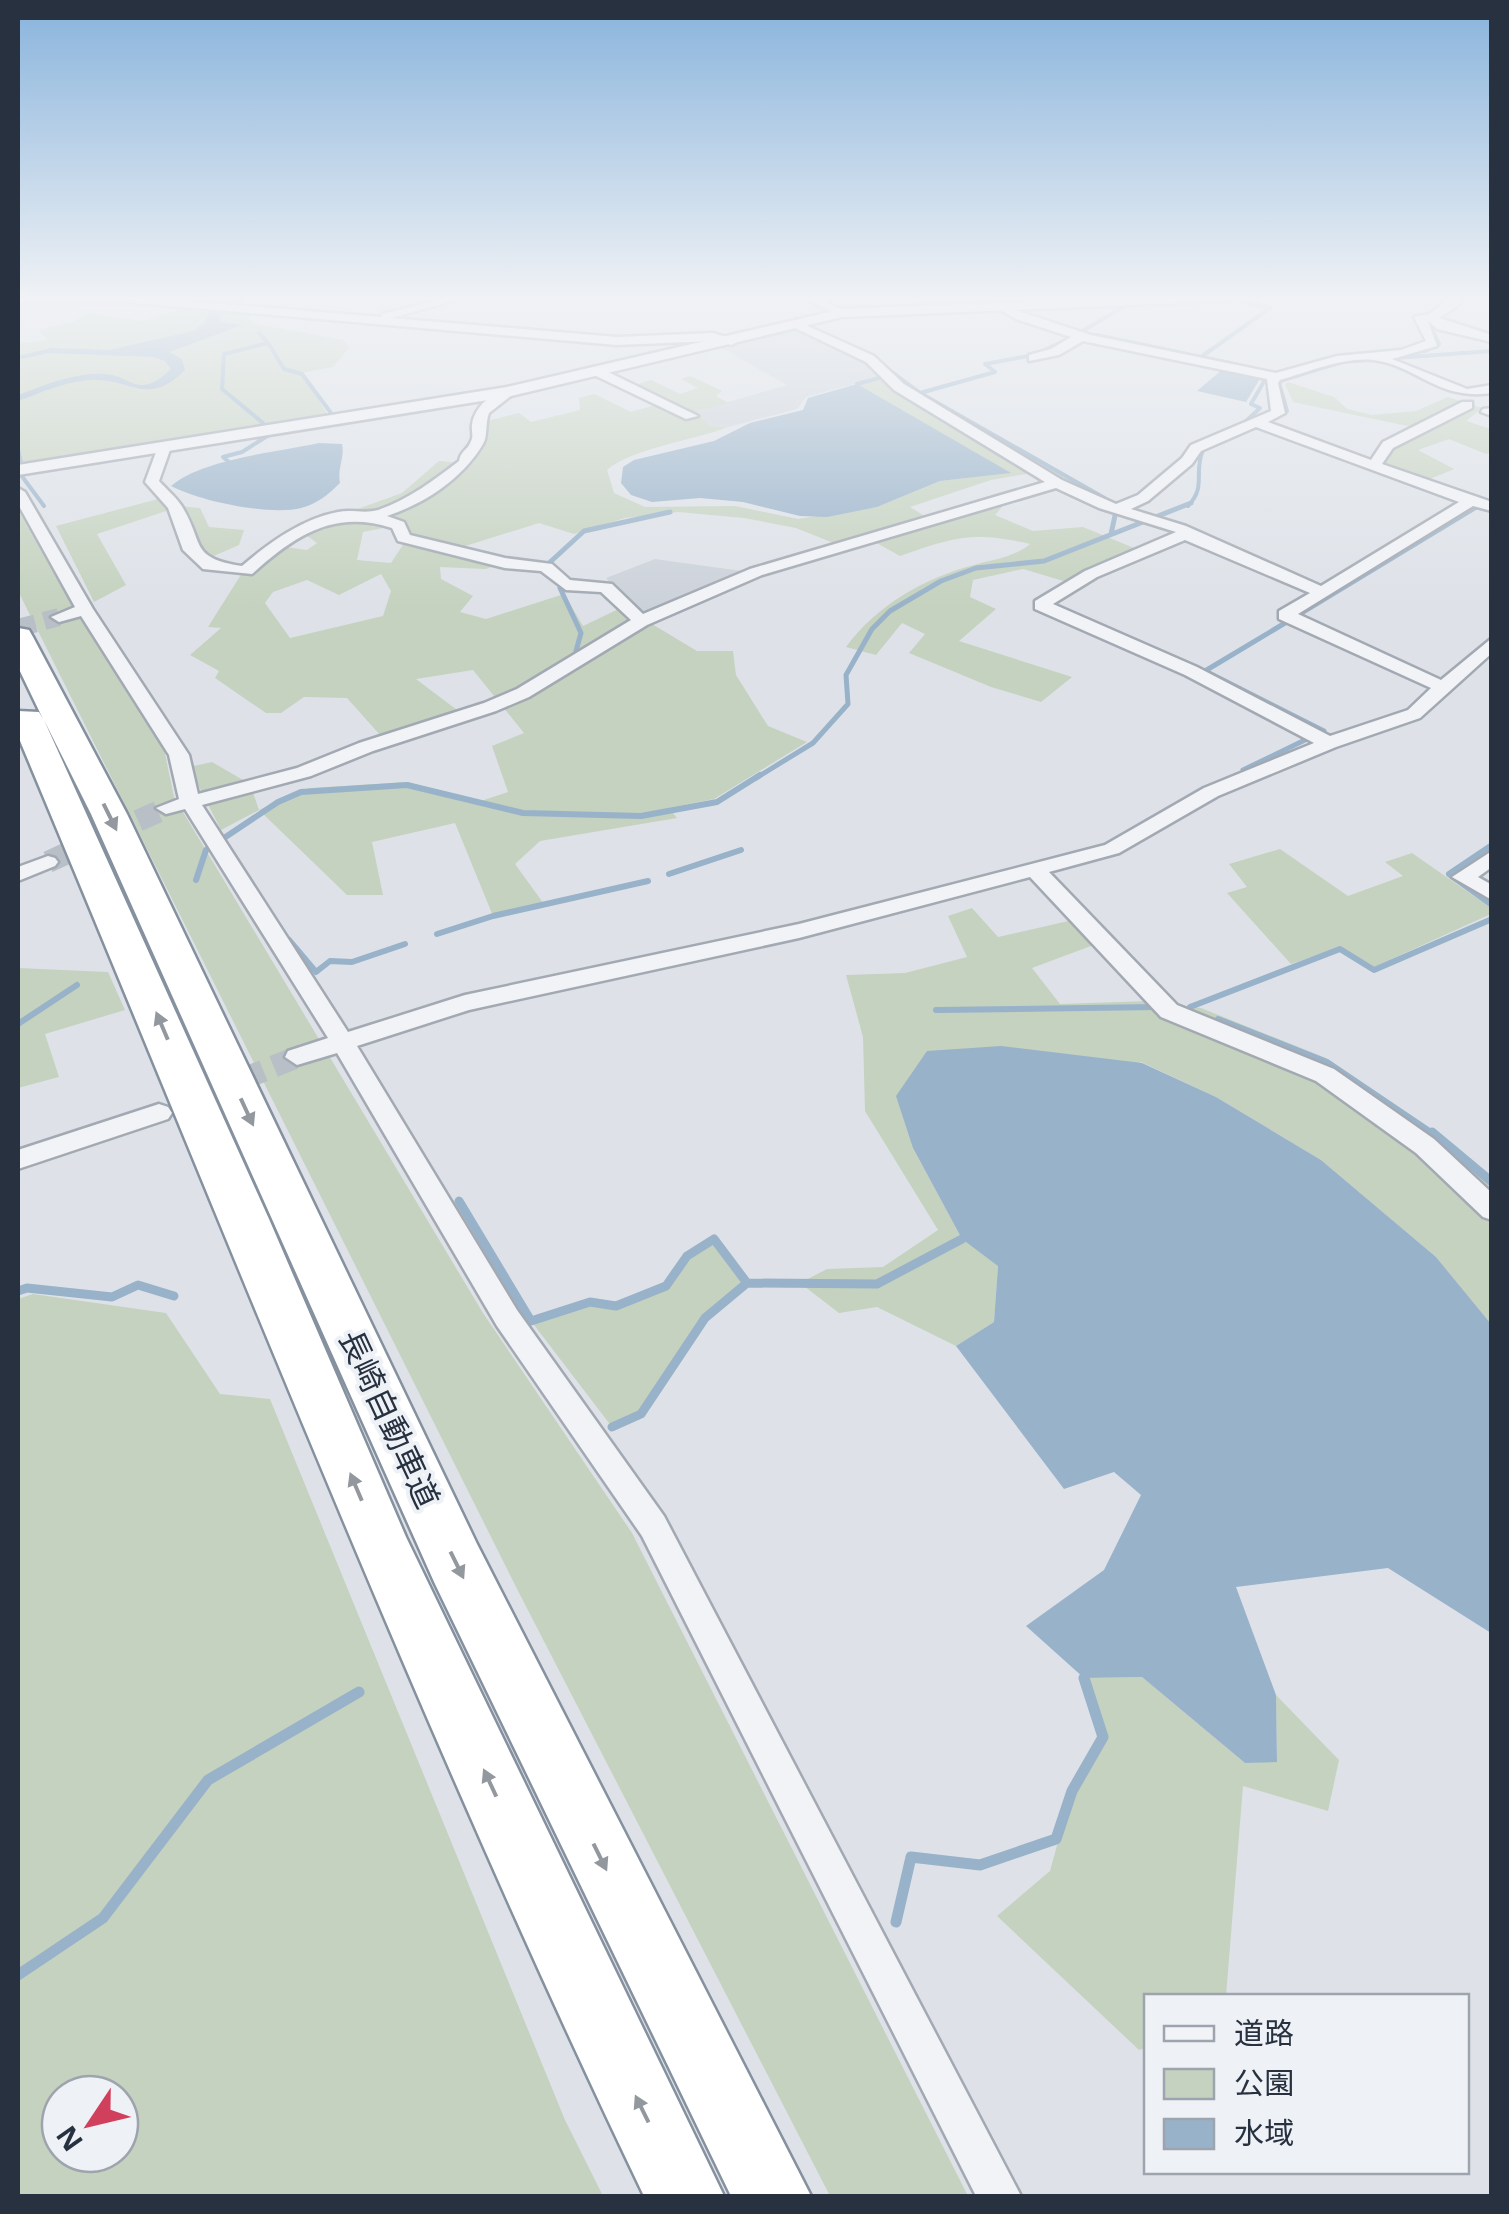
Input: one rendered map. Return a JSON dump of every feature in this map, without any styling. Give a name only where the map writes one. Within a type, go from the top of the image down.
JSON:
[{"type":"highway","name":"長崎自動車道","points":[[38,627],[110,814],[456,1564],[772,2196]]},
{"type":"highway","name":"長崎自動車道","points":[[18,701],[39,741],[384,1551],[607,2037],[685,2196]]},
{"type":"street","points":[[18,470],[455,400]]},
{"type":"street","points":[[371,516],[426,493],[466,463],[468,452],[479,440],[476,421],[482,409],[495,400]]},
{"type":"street","points":[[657,400],[690,416]]},
{"type":"street","points":[[921,400],[1057,483],[1156,518],[1322,592]]},
{"type":"street","points":[[1120,508],[1143,498],[1188,461],[1196,448],[1280,409],[1277,400]]},
{"type":"street","points":[[1374,466],[1388,445],[1466,405]]},
{"type":"street","points":[[1257,422],[1492,507]]},
{"type":"street","points":[[164,447],[152,482],[175,507],[191,550],[208,566],[246,571],[272,546],[313,526],[343,516],[371,516],[398,525],[403,538],[505,563],[546,568],[566,585],[606,587],[642,621]]},
{"type":"street","points":[[166,808],[304,772],[366,746],[490,706],[523,692],[642,621],[756,572],[1057,483]]},
{"type":"street","points":[[18,492],[85,609],[179,756],[189,799],[342,1041],[506,1318],[653,1526],[999,2196]]},
{"type":"street","points":[[1445,688],[1284,615],[1471,501]]},
{"type":"street","points":[[1185,534],[1091,574],[1041,605],[1191,671],[1329,742]]},
{"type":"street","points":[[38,627],[85,609]]},
{"type":"street","points":[[297,1057],[465,1002],[798,931],[1037,872],[1112,849],[1211,792],[1329,742],[1414,714],[1483,662],[1492,644]]},
{"type":"street","points":[[1492,858],[1464,878],[1492,894]]},
{"type":"street","points":[[18,875],[48,862]]},
{"type":"street","points":[[1037,872],[1170,1011],[1324,1075],[1425,1146],[1492,1210]]},
{"type":"street","points":[[20,1155],[160,1113]]},
{"type":"shaded area","points":[[734,400],[804,400],[797,409],[728,427],[709,426],[697,411]]},
{"type":"shaded area","points":[[655,559],[749,572],[642,618],[606,578]]},
{"type":"green space","points":[[18,400],[319,400],[328,415],[18,466]]},
{"type":"green space","points":[[579,400],[607,400],[631,412],[662,403],[657,400],[723,400],[728,403],[697,411],[709,426],[728,427],[617,463],[607,470],[614,493],[645,507],[735,506],[798,519],[877,507],[940,481],[1009,473],[884,400],[928,400],[1076,481],[1107,504],[1043,471],[991,480],[910,507],[931,520],[1007,501],[995,515],[1033,531],[1083,527],[1139,550],[1070,583],[1023,569],[973,580],[970,597],[996,609],[959,641],[1072,677],[1041,702],[991,687],[909,653],[925,634],[902,623],[876,655],[846,647],[886,606],[919,586],[1010,555],[1030,544],[964,538],[900,556],[866,537],[836,544],[796,528],[678,512],[625,518],[574,534],[539,523],[462,547],[506,561],[486,569],[440,567],[441,579],[473,596],[460,612],[486,619],[564,594],[583,626],[629,604],[642,618],[697,651],[733,651],[736,675],[768,726],[807,742],[714,799],[669,808],[677,818],[540,841],[515,864],[544,904],[493,916],[455,823],[372,842],[383,895],[347,895],[259,810],[309,788],[408,782],[481,801],[508,792],[492,746],[524,733],[473,670],[416,679],[457,710],[381,736],[347,698],[304,697],[281,713],[266,713],[215,678],[219,671],[190,655],[221,628],[208,627],[242,573],[271,545],[307,550],[317,543],[299,530],[402,493],[439,461],[460,463],[465,450],[483,443],[479,423],[519,413],[531,422],[580,410]],"holes":[[[403,524],[408,537],[391,563],[357,560],[363,532]],[[381,574],[391,591],[383,616],[290,638],[265,603],[273,592],[307,580],[339,595]]]},
{"type":"green space","points":[[1338,400],[1347,409],[1372,415],[1416,411],[1440,400],[1458,400],[1482,408],[1466,421],[1491,429],[1491,452],[1486,454],[1449,439],[1418,450],[1454,469],[1430,479],[1374,460],[1417,428],[1293,402]]},
{"type":"green space","points":[[162,498],[172,509],[97,534],[126,585],[94,602],[56,526]]},
{"type":"green space","points":[[178,506],[200,508],[209,527],[244,530],[239,545],[207,559],[195,547]]},
{"type":"green space","points":[[18,510],[72,606],[164,749],[174,797],[483,1313],[632,1533],[968,2196],[830,2196],[516,1587],[18,591]]},
{"type":"green space","points":[[212,762],[250,784],[259,810],[221,830],[189,767]]},
{"type":"green space","points":[[1280,849],[1348,896],[1403,876],[1385,862],[1412,853],[1491,908],[1491,914],[1374,967],[1340,947],[1291,964],[1227,893],[1247,887],[1229,864]]},
{"type":"green space","points":[[972,908],[998,937],[1077,919],[1099,943],[1032,968],[1060,1004],[1149,1001],[1201,1008],[1326,1058],[1429,1127],[1491,1178],[1491,1324],[1436,1257],[1321,1160],[1216,1097],[1141,1062],[913,1148],[962,1239],[998,1265],[994,1322],[956,1346],[877,1307],[839,1313],[800,1283],[827,1269],[883,1267],[938,1230],[865,1111],[863,1037],[846,975],[905,973],[967,957],[948,916]]},
{"type":"green space","points":[[18,968],[108,972],[125,1010],[45,1034],[59,1077],[18,1088]]},
{"type":"green space","points":[[714,1239],[747,1283],[705,1318],[641,1414],[612,1427],[531,1321],[590,1302],[616,1306],[666,1286],[687,1256]]},
{"type":"green space","points":[[33,1294],[166,1313],[220,1394],[270,1399],[565,2120],[603,2196],[18,2196],[18,1299]]},
{"type":"green space","points":[[1142,1677],[1245,1763],[1277,1761],[1276,1695],[1339,1760],[1328,1811],[1243,1786],[1226,1994],[1144,1994],[1144,2049],[1139,2050],[997,1916],[1050,1871],[1072,1791],[1102,1737],[1084,1678]]},
{"type":"water","points":[[807,400],[885,400],[1011,473],[940,481],[877,507],[827,517],[800,516],[743,502],[700,498],[652,502],[631,495],[621,483],[623,467],[634,460],[714,441],[750,423],[803,410]]},
{"type":"water","points":[[319,443],[342,444],[340,483],[301,508],[235,506],[171,486],[221,463]]},
{"type":"water","points":[[1001,1046],[1142,1063],[1216,1097],[1321,1160],[1436,1257],[1491,1324],[1491,1633],[1388,1568],[1236,1587],[1276,1695],[1277,1762],[1245,1763],[1142,1677],[1084,1678],[1026,1626],[1104,1570],[1141,1495],[1114,1472],[1064,1489],[956,1346],[994,1322],[998,1266],[962,1239],[913,1148],[896,1096],[927,1051]]},
{"type":"waterway","points":[[236,400],[263,423]]},
{"type":"waterway","points":[[322,400],[331,413]]},
{"type":"waterway","points":[[933,400],[1115,504]]},
{"type":"waterway","points":[[1243,424],[1260,408],[1251,404],[1253,400]]},
{"type":"waterway","points":[[1190,503],[1197,492],[1203,450],[1287,411],[1284,400]]},
{"type":"waterway","points":[[229,462],[223,457],[242,452],[269,435]]},
{"type":"waterway","points":[[18,449],[21,463]]},
{"type":"waterway","points":[[21,475],[44,506]]},
{"type":"waterway","points":[[756,778],[813,743],[848,704],[846,675],[872,629],[890,611],[941,581],[976,568],[1044,561],[1190,503]]},
{"type":"waterway","points":[[1298,615],[1476,507]]},
{"type":"waterway","points":[[1111,534],[1116,511]]},
{"type":"waterway","points":[[554,569],[548,564],[584,531],[670,512]]},
{"type":"waterway","points":[[560,588],[581,633],[576,651]]},
{"type":"waterway","points":[[1285,623],[1205,671],[1324,731]]},
{"type":"waterway","points":[[1243,770],[1307,739]]},
{"type":"waterway","points":[[196,880],[206,850],[278,802],[301,792],[407,785],[523,813],[641,816],[717,802],[760,775]]},
{"type":"waterway","points":[[1492,845],[1449,874],[1492,905]]},
{"type":"waterway","points":[[669,874],[741,850]]},
{"type":"waterway","points":[[437,934],[493,916],[648,881]]},
{"type":"waterway","points":[[1190,1007],[1340,949],[1374,970],[1492,919]]},
{"type":"waterway","points":[[289,940],[316,972],[330,961],[352,962],[405,944]]},
{"type":"waterway","points":[[18,1024],[77,985]]},
{"type":"waterway","points":[[936,1010],[1157,1007]]},
{"type":"waterway","points":[[1218,1019],[1327,1062],[1435,1135]]},
{"type":"waterway","points":[[1432,1132],[1492,1182]]},
{"type":"waterway","points":[[459,1201],[531,1321],[590,1302],[616,1306],[666,1286],[687,1256],[714,1239],[747,1283]]},
{"type":"waterway","points":[[747,1283],[877,1284],[962,1239]]},
{"type":"waterway","points":[[612,1427],[641,1414],[705,1318],[747,1283]]},
{"type":"waterway","points":[[18,1291],[27,1288],[112,1297],[138,1285],[174,1296]]},
{"type":"waterway","points":[[896,1922],[911,1857],[980,1865],[1056,1839],[1072,1791],[1103,1737],[1084,1678]]},
{"type":"waterway","points":[[18,1975],[103,1918],[208,1780],[359,1692]]},
{"type":"tunnel","points":[[18,628],[59,617]]},
{"type":"tunnel","points":[[48,862],[166,808]]},
{"type":"tunnel","points":[[182,1104],[297,1057]]}]
